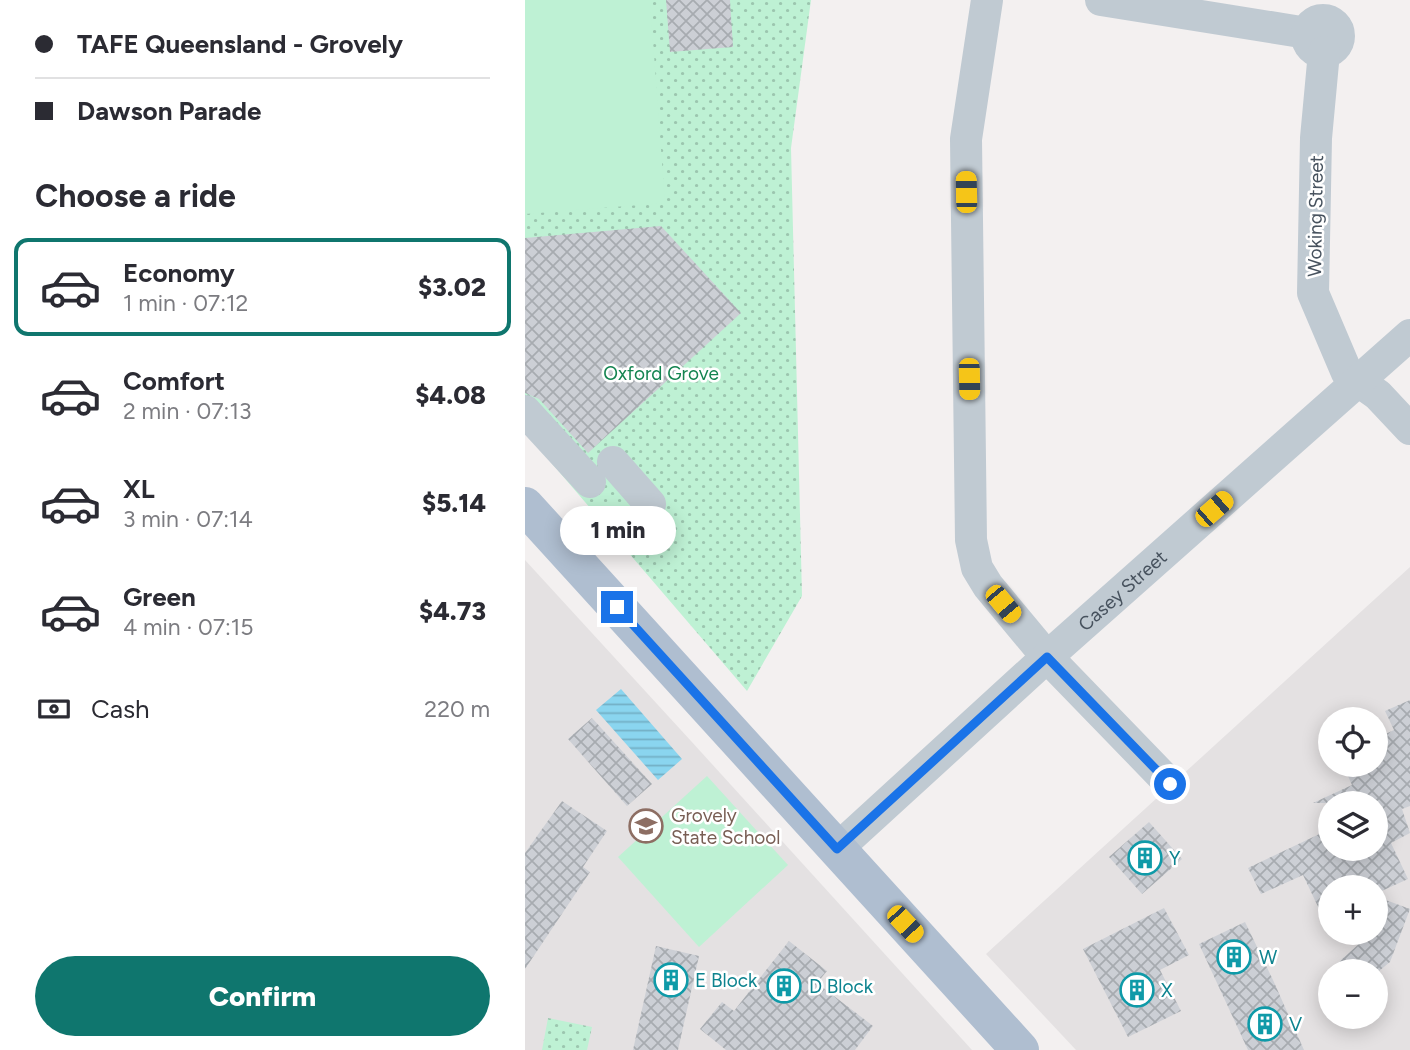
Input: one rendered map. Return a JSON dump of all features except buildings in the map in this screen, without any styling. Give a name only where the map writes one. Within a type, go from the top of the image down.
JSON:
[{"type":"main road","points":[[525,506],[1020,1050]]},
{"type":"street","points":[[987,0],[965,139],[971,540],[977,568],[988,586],[1047,657],[1170,784]]},
{"type":"street","points":[[1101,0],[1324,27]]},
{"type":"street","name":"Woking Street","points":[[1324,27],[1316,138],[1313,293],[1347,373],[1378,394],[1410,429]]},
{"type":"street","name":"Casey Street","points":[[837,849],[1047,657],[1410,335]]},
{"type":"street","points":[[525,411],[602,472],[650,504]]},
{"type":"shaded area","name":"Grovely State School","points":[[525,560],[691,741],[972,1050],[525,1050]]},
{"type":"shaded area","points":[[1410,567],[1410,1050],[1076,1050],[986,954]]},
{"type":"green space","name":"Oxford Grove","points":[[525,0],[811,0],[791,148],[802,596],[747,691],[525,432]]},
{"type":"green space","points":[[525,0],[650,0],[665,203],[525,214]]},
{"type":"green space","points":[[707,776],[788,865],[699,947],[618,857]]},
{"type":"green space","points":[[548,1018],[592,1027],[587,1050],[542,1050]]},
{"type":"water","points":[[621,689],[682,759],[658,780],[596,710]]},
{"type":"place","name":"Grovely State School","points":[[646,826]]},
{"type":"place","name":"Y","points":[[1145,858]]},
{"type":"place","name":"W","points":[[1234,957]]},
{"type":"place","name":"E Block","points":[[671,980]]},
{"type":"place","name":"D Block","points":[[784,986]]},
{"type":"place","name":"X","points":[[1137,990]]},
{"type":"place","name":"V","points":[[1265,1024]]},
{"type":"route","points":[[617,607],[837,849],[1047,657],[1170,784]]}]
